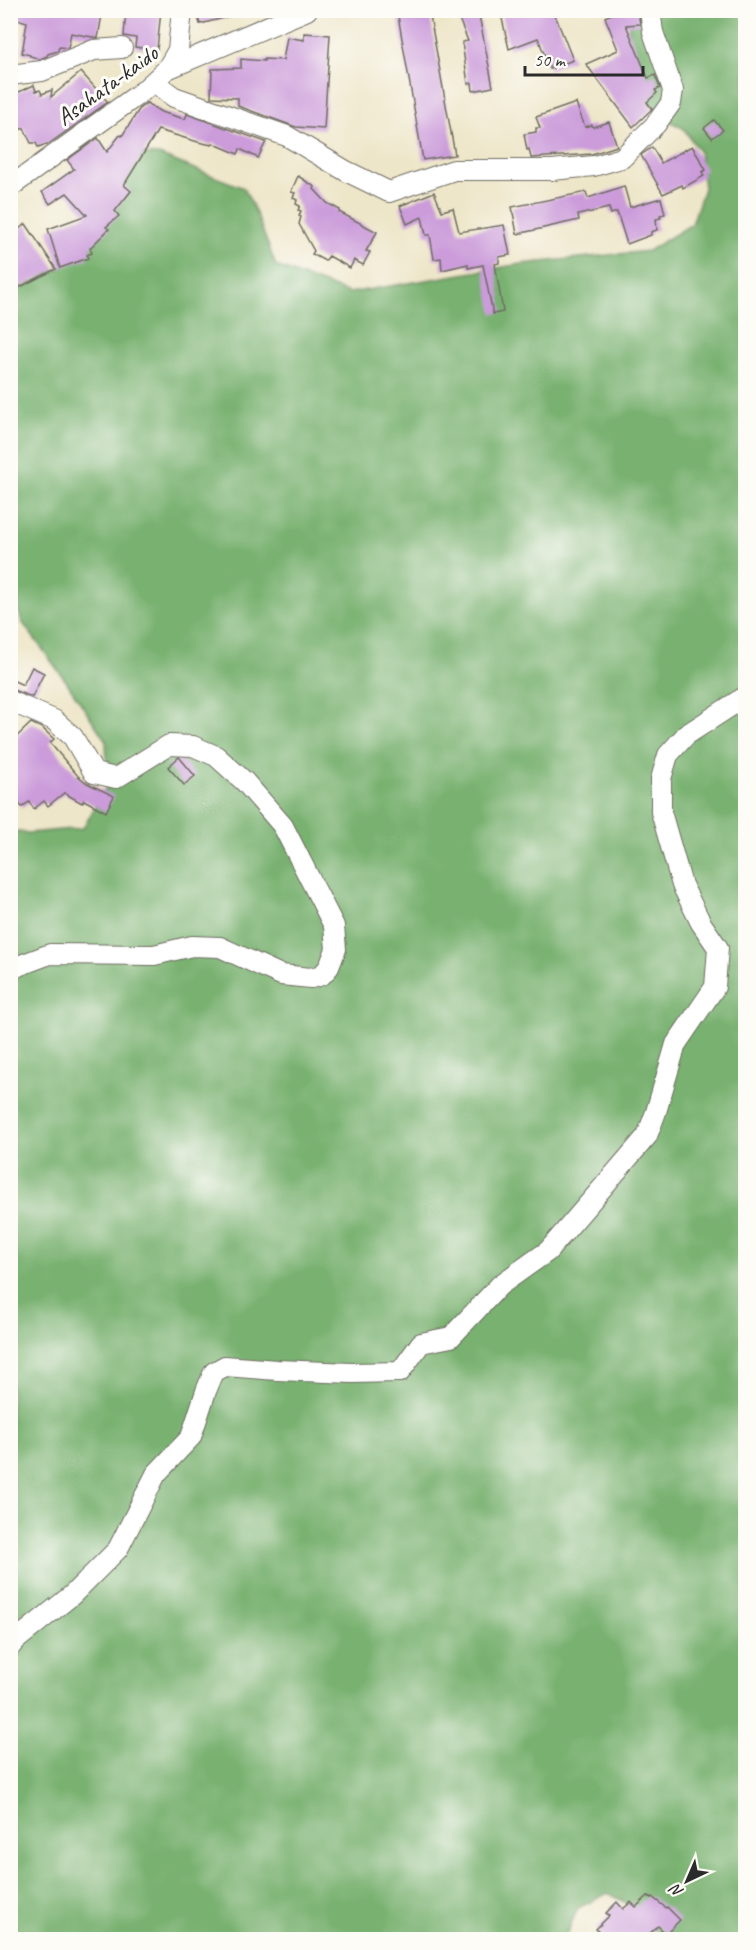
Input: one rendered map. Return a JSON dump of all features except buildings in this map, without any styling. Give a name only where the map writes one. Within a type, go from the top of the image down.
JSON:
[{"type":"street","points":[[182,10],[178,50],[160,75],[174,97],[287,136],[346,171],[389,192],[454,170],[552,170],[594,166],[622,158],[656,124],[671,103],[673,90],[653,32],[650,10]]},
{"type":"street","name":"Asahata-kaido","points":[[10,187],[160,75],[307,10]]},
{"type":"street","points":[[10,75],[42,71],[94,50],[122,48]]},
{"type":"street","points":[[10,1647],[72,1595],[118,1549],[156,1474],[191,1437],[214,1372],[225,1366],[277,1371],[400,1372],[422,1343],[451,1336],[500,1285],[548,1251],[647,1136],[676,1044],[715,987],[718,948],[701,922],[682,885],[661,812],[661,779],[668,755],[686,735],[746,696]]},
{"type":"street","points":[[10,701],[54,720],[73,737],[94,773],[116,778],[169,745],[193,746],[216,756],[245,782],[283,826],[334,926],[336,949],[329,967],[322,975],[311,978],[281,975],[220,947],[192,946],[154,955],[50,954],[18,966],[10,972]]},
{"type":"green space","points":[[629,11],[745,11],[745,1939],[662,1939],[630,1905],[608,1893],[578,1908],[566,1935],[569,1939],[11,1939],[11,831],[28,833],[83,828],[108,784],[106,741],[66,681],[22,622],[12,591],[11,294],[62,267],[131,153],[159,155],[244,188],[276,266],[349,293],[521,264],[648,251],[692,224],[704,188],[699,151],[683,128],[663,118],[650,103],[629,64]]}]
